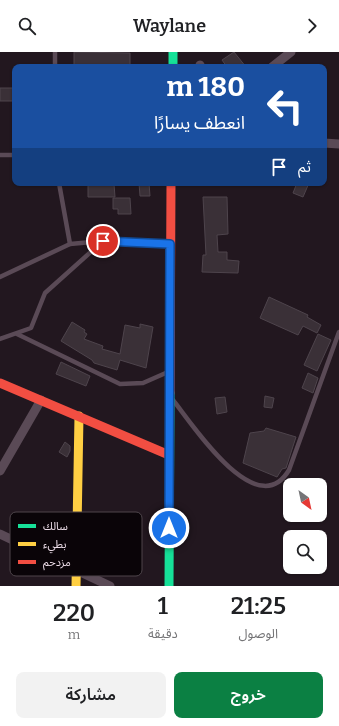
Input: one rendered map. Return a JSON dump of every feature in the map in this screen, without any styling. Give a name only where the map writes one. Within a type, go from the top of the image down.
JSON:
[{"type":"street","points":[[173,52],[173,64]]},
{"type":"street","points":[[276,64],[291,52]]},
{"type":"street","points":[[327,144],[339,144]]},
{"type":"street","points":[[169,586],[171,186]]},
{"type":"street","points":[[0,383],[169,455]]},
{"type":"street","points":[[0,471],[42,400]]},
{"type":"street","points":[[77,512],[79,416]]},
{"type":"street","points":[[0,534],[10,539]]},
{"type":"street","points":[[87,576],[110,586]]},
{"type":"lane","points":[[55,52],[55,64]]},
{"type":"lane","points":[[0,154],[12,155]]},
{"type":"lane","points":[[60,186],[70,244]]},
{"type":"lane","points":[[0,339],[31,328],[45,293],[103,241]]},
{"type":"lane","points":[[0,277],[70,244],[103,241],[170,244]]},
{"type":"lane","points":[[169,396],[232,470],[242,478],[260,486],[271,486],[277,484],[284,479],[289,470],[339,332]]},
{"type":"lane","points":[[17,334],[120,384],[143,383],[169,371]]},
{"type":"building","points":[[74,52],[130,53],[130,64],[74,64]]},
{"type":"building","points":[[234,52],[244,64],[225,64],[222,60]]},
{"type":"building","points":[[0,88],[12,88],[12,101],[0,101]]},
{"type":"building","points":[[88,186],[114,186],[115,197],[88,197]]},
{"type":"building","points":[[139,186],[149,186],[150,196],[140,196]]},
{"type":"building","points":[[296,186],[308,186],[303,197],[293,193]]},
{"type":"building","points":[[203,197],[227,197],[228,234],[217,235],[218,252],[227,252],[227,260],[239,261],[238,273],[202,272],[203,255],[206,255]]},
{"type":"building","points":[[113,198],[130,198],[131,214],[118,214],[118,209],[113,209]]},
{"type":"building","points":[[269,297],[308,315],[307,317],[321,325],[317,333],[303,326],[298,335],[260,318]]},
{"type":"building","points":[[72,322],[85,330],[84,332],[87,334],[84,339],[103,346],[102,349],[120,354],[125,325],[140,328],[140,324],[153,327],[146,368],[120,360],[117,370],[94,363],[92,360],[61,341]]},
{"type":"building","points":[[318,334],[331,340],[317,371],[304,365]]},
{"type":"building","points":[[61,362],[90,376],[86,386],[56,374]]},
{"type":"building","points":[[308,373],[318,378],[313,393],[302,388]]},
{"type":"building","points":[[265,396],[274,398],[272,408],[264,407]]},
{"type":"building","points":[[225,397],[227,412],[217,414],[215,398]]},
{"type":"building","points":[[266,428],[296,437],[286,468],[282,469],[277,477],[243,463],[250,433],[264,431]]},
{"type":"building","points":[[65,442],[70,446],[70,451],[67,457],[59,452]]},
{"type":"traffic: fast","points":[[173,52],[173,64]]},
{"type":"traffic: fast","points":[[169,586],[170,393]]},
{"type":"traffic: slow","points":[[77,512],[79,416]]},
{"type":"traffic: slow","points":[[76,576],[76,586]]},
{"type":"traffic: jam","points":[[170,393],[171,186]]},
{"type":"traffic: jam","points":[[0,383],[169,455]]},
{"type":"route","points":[[103,241],[170,244],[169,528]]}]
